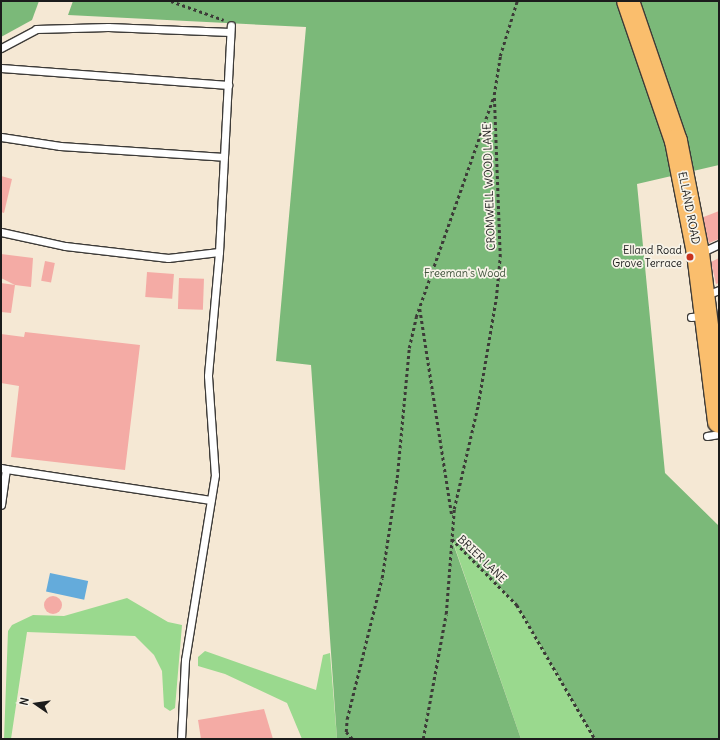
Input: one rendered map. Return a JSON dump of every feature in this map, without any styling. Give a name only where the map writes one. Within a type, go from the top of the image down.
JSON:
[{"type":"main road","name":"ELLAND ROAD","points":[[628,1],[668,110],[698,253],[705,305],[713,429]]},
{"type":"lane","points":[[1,48],[36,29],[108,27],[231,28],[219,252],[208,376],[215,475],[185,660],[181,739]]},
{"type":"lane","points":[[1,68],[228,85]]},
{"type":"lane","points":[[1,137],[60,146],[224,157]]},
{"type":"lane","points":[[1,232],[65,246],[168,258],[219,252]]},
{"type":"lane","points":[[698,253],[719,244]]},
{"type":"lane","points":[[713,429],[719,434]]},
{"type":"lane","points":[[1,505],[4,469],[211,500]]},
{"type":"path","points":[[171,1],[214,14],[231,28]]},
{"type":"path","name":"CROMWELL WOOD LANE","points":[[452,539],[453,520],[496,299],[500,257],[494,95],[500,56],[517,1]]},
{"type":"path","points":[[352,739],[346,732],[347,719],[382,578],[397,478],[409,348],[420,307],[494,95]]},
{"type":"path","points":[[420,307],[453,520]]},
{"type":"path","name":"BRIER LANE","points":[[423,739],[446,614],[452,539]]},
{"type":"path","name":"BRIER LANE","points":[[452,539],[517,605],[595,739]]},
{"type":"green space","points":[[1,1],[39,1],[32,20],[1,37]]},
{"type":"green space","name":"Freeman's Wood","points":[[73,1],[719,1],[719,165],[637,184],[665,473],[719,526],[719,739],[595,739],[517,605],[452,540],[521,739],[337,739],[311,365],[276,361],[306,27],[68,15]]},
{"type":"green space","points":[[452,539],[517,605],[595,739],[521,739]]},
{"type":"green space","points":[[127,598],[168,622],[182,625],[175,708],[170,711],[164,707],[162,671],[154,655],[135,636],[27,632],[11,739],[4,739],[8,631],[12,625],[33,615],[64,616]]},
{"type":"green space","points":[[205,651],[316,690],[323,655],[330,653],[337,739],[302,739],[287,703],[225,674],[198,666],[198,657]]},
{"type":"water","points":[[50,573],[88,581],[84,600],[46,592]]},
{"type":"building","points":[[1,176],[12,179],[4,213],[1,212]]},
{"type":"building","points":[[719,211],[719,239],[709,243],[701,218]]},
{"type":"building","points":[[1,254],[33,258],[31,287],[15,285],[1,278]]},
{"type":"building","points":[[719,258],[719,283],[716,284],[711,262]]},
{"type":"building","points":[[45,261],[55,263],[51,283],[41,281]]},
{"type":"building","points":[[147,272],[174,274],[172,299],[145,297]]},
{"type":"building","points":[[179,278],[204,279],[203,310],[178,309]]},
{"type":"building","points":[[1,283],[15,285],[11,313],[1,312]]},
{"type":"building","points":[[25,332],[140,345],[125,470],[11,457],[19,386],[1,383],[1,334],[24,337]]},
{"type":"building","points":[[49,596],[57,596],[62,601],[60,612],[57,614],[49,614],[44,609],[44,601]]},
{"type":"building","points":[[264,709],[273,739],[201,739],[198,720]]},
{"type":"place","name":"Elland Road Grove Terrace","points":[[690,257]]}]
